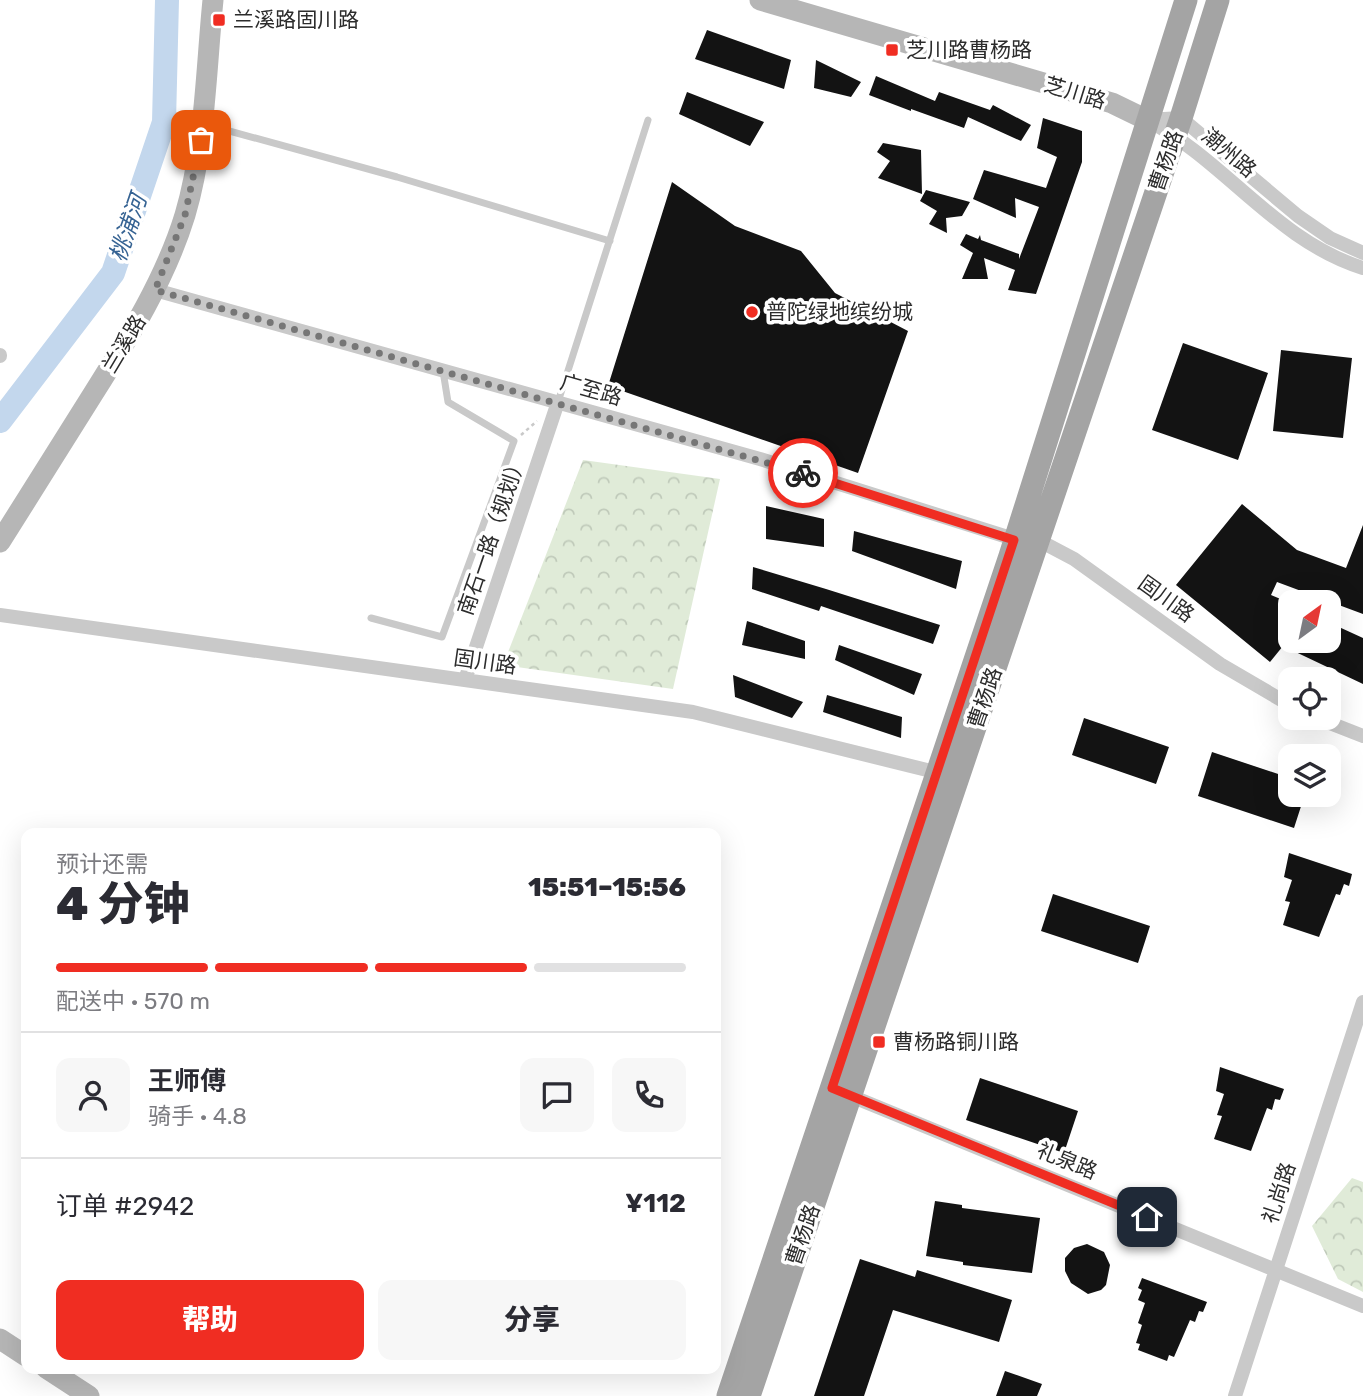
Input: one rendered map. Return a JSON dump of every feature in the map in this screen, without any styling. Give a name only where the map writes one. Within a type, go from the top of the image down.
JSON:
[{"type":"main road","name":"曹杨路","points":[[948,776],[1014,540],[1186,0]]},
{"type":"main road","name":"曹杨路","points":[[728,1396],[841,1092],[948,776],[1038,540],[1218,0]]},
{"type":"main road","name":"曹杨路","points":[[749,1396],[841,1092]]},
{"type":"street","name":"兰溪路","points":[[0,542],[139,322],[185,215],[203,123],[213,0]]},
{"type":"street","name":"芝川路","points":[[760,0],[1112,103],[1147,120]]},
{"type":"street","name":"潮州路","points":[[1147,120],[1178,126],[1329,238],[1363,253]]},
{"type":"street","name":"潮州路","points":[[1178,126],[1288,230],[1322,252],[1363,268]]},
{"type":"street","name":"广至路","points":[[155,290],[760,459],[1014,540]]},
{"type":"street","name":"南石一路（规划）","points":[[465,680],[558,402]]},
{"type":"street","name":"固川路","points":[[1014,540],[1038,540],[1074,559],[1220,664],[1278,698]]},
{"type":"street","name":"固川路","points":[[0,615],[693,712],[948,776]]},
{"type":"street","points":[[1341,727],[1363,736]]},
{"type":"street","name":"礼尚路","points":[[1235,1396],[1363,1002]]},
{"type":"street","name":"礼泉路","points":[[841,1092],[1363,1306]]},
{"type":"street","points":[[0,1339],[21,1353]]},
{"type":"street","points":[[55,1374],[89,1396]]},
{"type":"lane","points":[[558,402],[648,120]]},
{"type":"lane","points":[[203,123],[397,177],[610,241]]},
{"type":"lane","points":[[371,618],[442,637],[514,442],[448,402],[443,370]]},
{"type":"green space","points":[[583,460],[720,479],[673,689],[503,665]]},
{"type":"green space","points":[[1352,1178],[1363,1182],[1363,1292],[1338,1279],[1312,1226]]},
{"type":"building","points":[[707,30],[791,60],[784,89],[695,59]]},
{"type":"building","points":[[816,60],[861,82],[851,97],[814,88]]},
{"type":"building","points":[[876,76],[935,101],[939,92],[990,110],[993,105],[1031,125],[1021,141],[968,117],[964,128],[869,95]]},
{"type":"building","points":[[687,92],[764,122],[750,146],[679,114]]},
{"type":"building","points":[[1043,118],[1082,131],[1082,162],[1036,294],[1008,290],[1015,270],[984,258],[988,279],[962,279],[973,253],[960,245],[966,234],[978,239],[980,235],[981,240],[1019,254],[1019,259],[1039,207],[1015,198],[1016,218],[973,199],[984,170],[1046,188],[1057,157],[1037,148]]},
{"type":"building","points":[[883,143],[921,150],[922,194],[878,178],[890,161],[877,152]]},
{"type":"building","name":"普陀绿地缤纷城","points":[[672,182],[735,226],[801,251],[835,293],[908,331],[858,473],[608,386]]},
{"type":"building","points":[[926,190],[970,202],[962,216],[946,218],[947,233],[929,224],[937,211],[920,201]]},
{"type":"building","points":[[1183,343],[1268,373],[1238,460],[1152,430]]},
{"type":"building","points":[[1281,350],[1352,358],[1343,438],[1273,431]]},
{"type":"building","points":[[1242,504],[1297,550],[1346,568],[1363,525],[1363,614],[1341,606],[1341,590],[1298,590],[1277,582],[1271,595],[1278,598],[1278,652],[1270,662],[1176,585]]},
{"type":"building","points":[[766,506],[824,519],[824,547],[766,539]]},
{"type":"building","points":[[854,531],[962,561],[956,589],[852,551]]},
{"type":"building","points":[[753,567],[940,625],[933,644],[821,606],[819,611],[752,589]]},
{"type":"building","points":[[747,621],[805,641],[805,659],[742,645]]},
{"type":"building","points":[[1341,628],[1363,638],[1363,684],[1341,674],[1341,667],[1327,667],[1298,653],[1341,653]]},
{"type":"building","points":[[839,645],[922,674],[914,695],[835,660]]},
{"type":"building","points":[[733,675],[803,702],[792,718],[735,697]]},
{"type":"building","points":[[827,695],[902,717],[901,738],[823,712]]},
{"type":"building","points":[[1084,718],[1169,747],[1156,784],[1072,755]]},
{"type":"building","points":[[1212,752],[1278,774],[1278,807],[1301,807],[1294,828],[1198,796]]},
{"type":"building","points":[[1289,853],[1352,874],[1349,886],[1344,884],[1340,895],[1336,894],[1319,937],[1283,925],[1290,902],[1285,901],[1292,880],[1284,877]]},
{"type":"building","points":[[1053,894],[1150,926],[1138,963],[1041,931]]},
{"type":"building","points":[[1220,1067],[1284,1089],[1280,1100],[1275,1099],[1272,1110],[1267,1108],[1251,1151],[1214,1139],[1222,1116],[1217,1115],[1224,1094],[1216,1091]]},
{"type":"building","points":[[980,1078],[1078,1111],[1064,1153],[966,1120]]},
{"type":"building","points":[[935,1201],[962,1205],[962,1208],[1040,1218],[1032,1273],[963,1265],[963,1262],[926,1256]]},
{"type":"building","points":[[1087,1244],[1104,1252],[1110,1265],[1106,1285],[1101,1290],[1088,1294],[1071,1283],[1065,1271],[1065,1258],[1074,1248]]},
{"type":"building","points":[[860,1259],[915,1277],[917,1270],[1012,1300],[999,1342],[893,1310],[864,1396],[814,1396]]},
{"type":"building","points":[[1142,1278],[1207,1302],[1203,1312],[1199,1311],[1195,1322],[1190,1320],[1174,1357],[1169,1355],[1167,1361],[1138,1350],[1140,1344],[1136,1343],[1142,1325],[1138,1323],[1145,1303],[1138,1300],[1142,1290],[1138,1288]]},
{"type":"building","points":[[1005,1371],[1042,1384],[1037,1396],[996,1396]]},
{"type":"waterway","name":"桃浦河","points":[[0,421],[113,273],[164,122],[167,0]]},
{"type":"way so far","points":[[201,140],[185,215],[155,290],[803,473]]},
{"type":"place","name":"兰溪路固川路","points":[[219,20]]},
{"type":"place","name":"芝川路曹杨路","points":[[892,50]]},
{"type":"place","name":"普陀绿地缤纷城","points":[[752,312]]},
{"type":"place","name":"曹杨路铜川路","points":[[879,1042]]},
{"type":"route","points":[[803,473],[1014,540],[832,1088],[1147,1217]]}]
